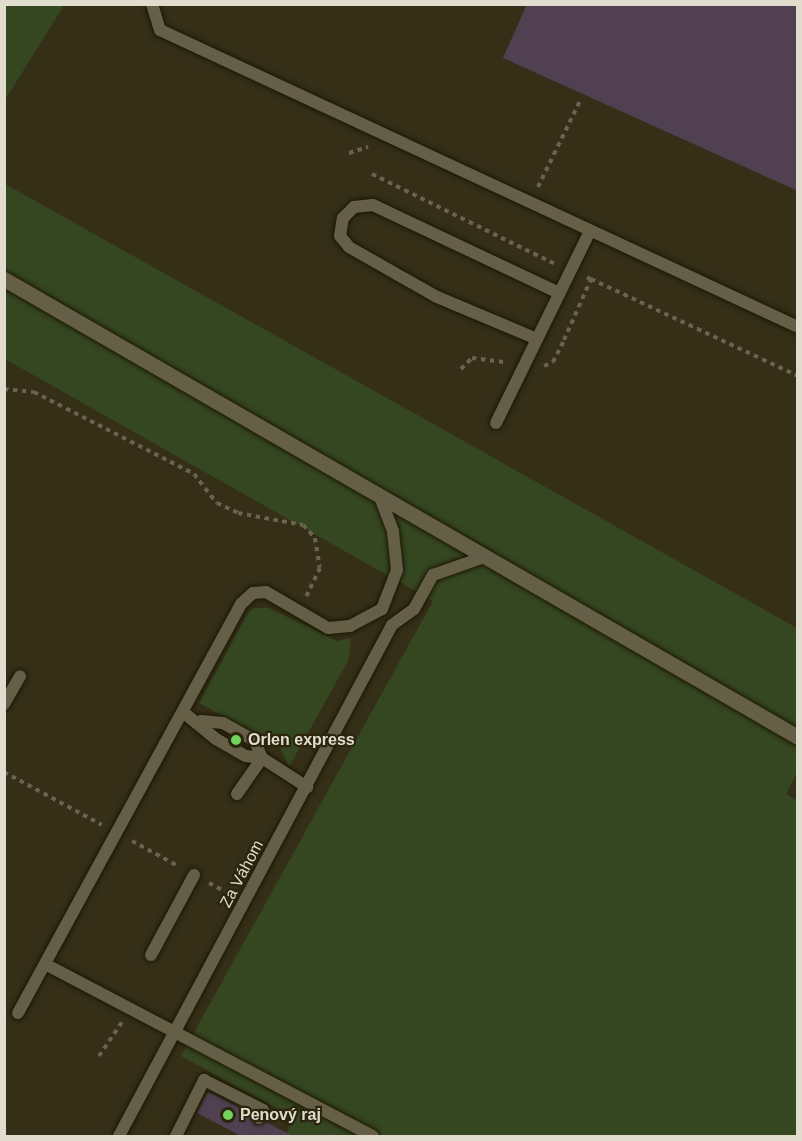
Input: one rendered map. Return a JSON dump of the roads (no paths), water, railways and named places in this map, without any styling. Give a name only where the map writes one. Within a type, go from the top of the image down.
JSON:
[{"type":"main road","points":[[4,279],[798,737]]},
{"type":"lane","points":[[152,4],[160,30],[589,233],[798,327]]},
{"type":"lane","points":[[537,339],[437,297],[349,247],[340,236],[343,218],[354,207],[373,205],[559,293]]},
{"type":"lane","points":[[496,423],[589,233]]},
{"type":"lane","points":[[18,1013],[47,965],[241,604],[253,593],[266,592],[328,628],[350,626],[382,609],[397,570],[393,531],[379,495]]},
{"type":"lane","points":[[382,609],[392,625],[414,609],[434,575],[487,556]]},
{"type":"lane","name":"Za Váhom","points":[[118,1137],[176,1034],[392,625]]},
{"type":"lane","points":[[4,704],[20,676]]},
{"type":"lane","points":[[183,712],[201,722],[223,723],[255,741],[262,758],[307,787]]},
{"type":"lane","points":[[237,794],[262,758]]},
{"type":"lane","points":[[151,955],[194,875]]},
{"type":"lane","points":[[47,965],[373,1137]]},
{"type":"lane","points":[[176,1137],[204,1080],[263,1110],[259,1118]]},
{"type":"place","name":"Orlen express","points":[[236,740]]},
{"type":"place","name":"Penový raj","points":[[228,1115]]}]
